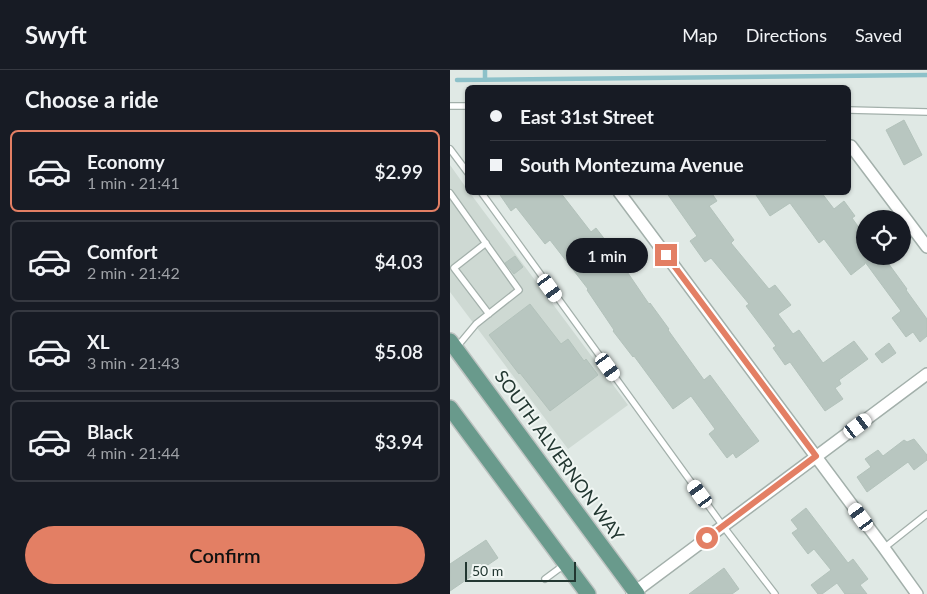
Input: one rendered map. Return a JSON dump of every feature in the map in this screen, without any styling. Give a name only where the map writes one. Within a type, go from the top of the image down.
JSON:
[{"type":"main road","name":"SOUTH ALVERNON WAY","points":[[453,344],[635,593]]},
{"type":"main road","points":[[450,408],[588,594]]},
{"type":"street","points":[[851,146],[927,247]]},
{"type":"street","points":[[621,195],[917,594]]},
{"type":"street","points":[[635,593],[927,374]]},
{"type":"lane","points":[[450,106],[465,106]]},
{"type":"lane","points":[[851,110],[927,112]]},
{"type":"lane","points":[[450,149],[465,170]]},
{"type":"lane","points":[[450,193],[519,290],[453,344]]},
{"type":"lane","points":[[483,195],[723,526],[775,594]]},
{"type":"lane","points":[[486,243],[454,268],[489,314]]},
{"type":"lane","points":[[884,548],[927,514]]},
{"type":"lane","points":[[545,579],[566,564]]},
{"type":"shaded area","points":[[450,165],[465,186],[465,195],[471,195],[628,405],[568,449],[450,292]]},
{"type":"building","points":[[904,120],[922,155],[904,165],[886,130]]},
{"type":"building","points":[[500,195],[562,195],[591,232],[596,228],[704,380],[710,375],[759,441],[736,458],[733,453],[727,458],[709,434],[715,429],[691,396],[673,409],[613,331],[588,289],[550,240],[545,244],[516,207],[511,211]]},
{"type":"building","points":[[668,195],[713,195],[717,201],[709,206],[734,240],[731,243],[769,289],[775,285],[791,305],[778,314],[793,334],[799,330],[823,363],[854,341],[868,359],[839,380],[841,384],[835,388],[843,399],[825,411],[790,362],[785,365],[773,348],[776,346],[746,306],[749,304],[711,258],[705,262],[690,241],[697,236]]},
{"type":"building","points":[[756,195],[823,195],[834,209],[844,201],[855,216],[852,218],[856,224],[856,265],[864,265],[851,275],[824,239],[819,243],[790,203],[770,216]]},
{"type":"building","points":[[515,256],[523,267],[514,274],[505,263]]},
{"type":"building","points":[[867,265],[890,265],[907,289],[927,319],[927,336],[920,342],[913,332],[906,337],[892,318],[901,311]]},
{"type":"building","points":[[530,304],[561,344],[568,339],[584,361],[586,359],[598,375],[550,411],[489,335]]},
{"type":"building","points":[[889,343],[896,353],[882,363],[875,354]]},
{"type":"building","points":[[914,439],[927,455],[927,460],[914,470],[908,462],[867,492],[857,477],[871,467],[865,459],[878,450],[883,456],[904,440],[907,442]]},
{"type":"building","points":[[806,508],[848,563],[853,559],[868,579],[860,585],[867,594],[845,594],[837,583],[822,594],[818,594],[811,585],[831,570],[814,549],[808,554],[792,533],[798,529],[791,520]]},
{"type":"building","points":[[486,540],[498,558],[450,591],[450,564]]},
{"type":"building","points":[[724,568],[739,589],[732,594],[689,594]]},
{"type":"waterway","points":[[485,70],[485,79]]},
{"type":"waterway","points":[[457,80],[927,75]]},
{"type":"route","points":[[666,255],[816,456],[707,538]]}]
